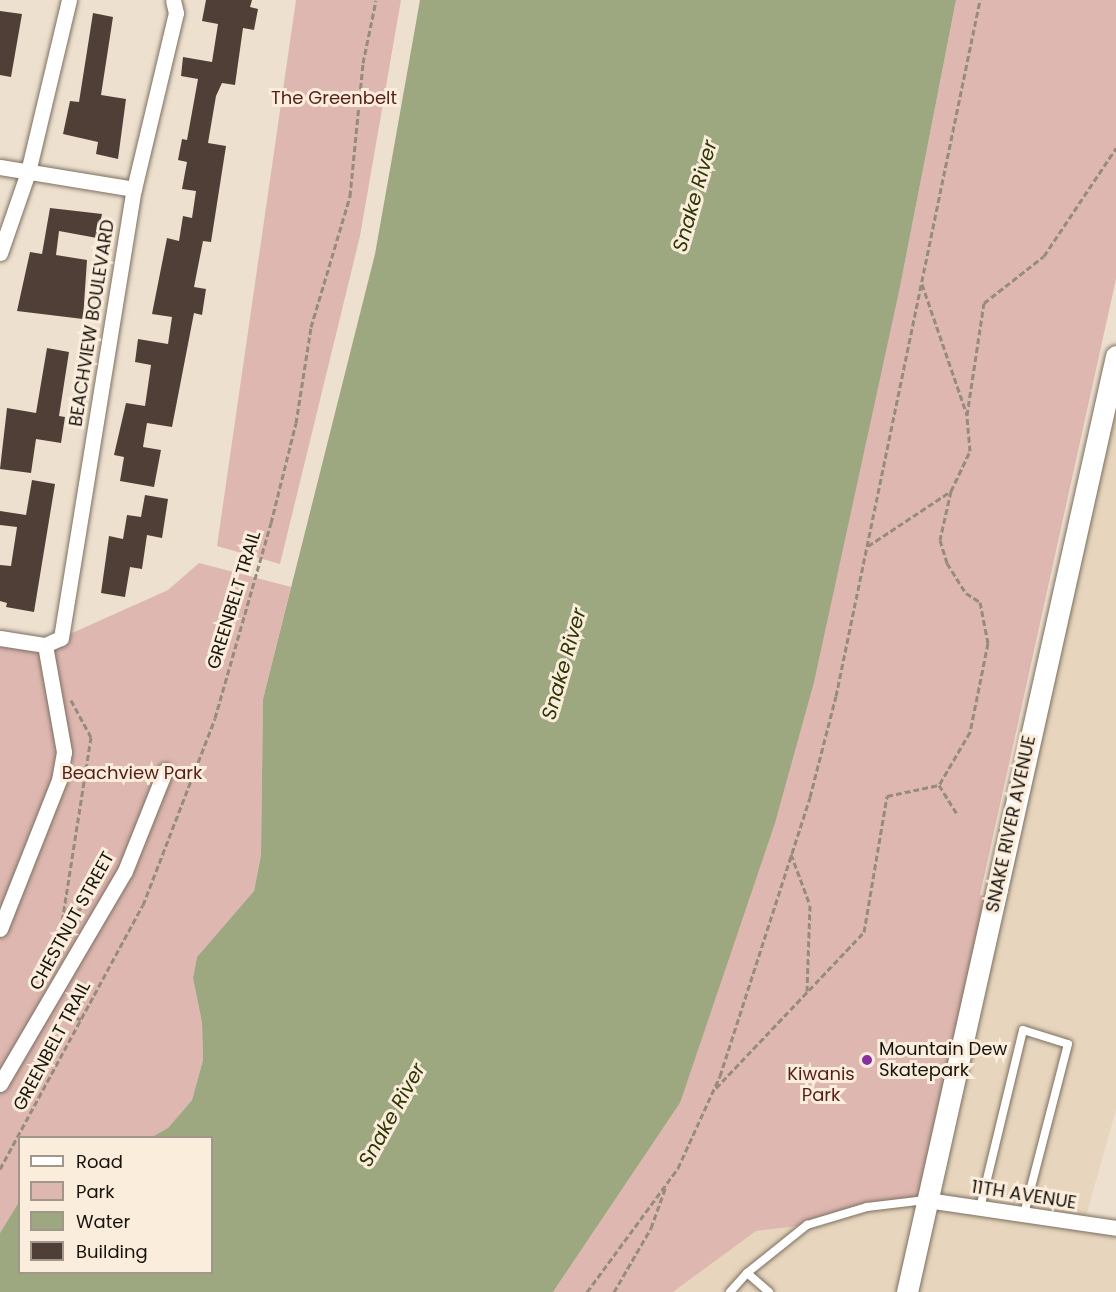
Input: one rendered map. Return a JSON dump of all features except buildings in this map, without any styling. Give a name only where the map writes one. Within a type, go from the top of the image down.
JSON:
[{"type":"main road","name":"SNAKE RIVER AVENUE","points":[[907,1292],[1116,356]]},
{"type":"street","points":[[0,253],[28,172],[69,0]]},
{"type":"street","name":"BEACHVIEW BOULEVARD","points":[[45,645],[61,638],[134,189],[176,14],[173,0]]},
{"type":"street","points":[[0,167],[134,189]]},
{"type":"street","points":[[0,638],[45,645],[50,686],[64,752],[59,780],[0,929]]},
{"type":"street","name":"CHESTNUT STREET","points":[[0,1084],[51,1002],[106,904],[165,771]]},
{"type":"street","name":"11TH AVENUE","points":[[927,1200],[1116,1228]]},
{"type":"lane","points":[[980,1208],[1023,1030],[1068,1044],[1024,1214]]},
{"type":"lane","points":[[730,1292],[747,1273],[807,1225],[867,1206],[927,1200]]},
{"type":"lane","points":[[747,1273],[769,1292]]},
{"type":"path","name":"GREENBELT TRAIL","points":[[0,1169],[143,905],[215,718],[271,523],[296,423],[311,327],[350,196],[363,63],[375,0]]},
{"type":"path","points":[[614,1292],[651,1228],[668,1182],[714,1091],[791,854],[836,696],[980,0]]},
{"type":"path","points":[[714,1091],[864,932],[887,796],[939,785],[970,732],[988,643],[980,602],[966,593],[947,563],[940,540],[951,491],[970,450],[967,415],[984,303],[1044,256],[1116,148]]},
{"type":"path","points":[[922,284],[967,415]]},
{"type":"path","points":[[867,546],[951,491]]},
{"type":"path","points":[[50,686],[64,687],[91,737],[62,922],[85,902],[106,904]]},
{"type":"path","points":[[939,785],[957,814]]},
{"type":"path","points":[[791,854],[810,905],[807,993]]},
{"type":"path","points":[[51,1002],[81,1020]]},
{"type":"path","points":[[587,1292],[668,1182]]},
{"type":"shaded area","points":[[1116,356],[1116,1110],[1084,1223],[1116,1228],[1116,1292],[673,1292],[756,1231],[807,1225],[867,1207],[927,1199]]},
{"type":"green space","name":"The Greenbelt","points":[[296,0],[401,0],[360,236],[280,564],[217,546]]},
{"type":"green space","name":"Kiwanis Park","points":[[956,0],[1116,0],[1116,279],[980,895],[995,898],[927,1200],[867,1207],[807,1225],[756,1231],[673,1292],[553,1292],[680,1103],[901,282]]},
{"type":"green space","name":"Beachview Park","points":[[199,563],[291,587],[263,699],[261,855],[254,891],[197,957],[193,978],[202,1023],[203,1060],[192,1100],[168,1128],[154,1136],[18,1136],[18,1204],[0,1233],[0,638],[61,638],[168,590]]},
{"type":"water","name":"Snake River","points":[[420,0],[956,0],[901,282],[814,682],[775,823],[680,1103],[553,1292],[0,1292],[0,1233],[18,1204],[18,1274],[213,1274],[213,1136],[154,1136],[168,1128],[192,1100],[203,1060],[202,1023],[193,978],[197,957],[254,891],[261,855],[263,699],[375,254]]},
{"type":"place","name":"Mountain Dew Skatepark","points":[[867,1060]]}]
